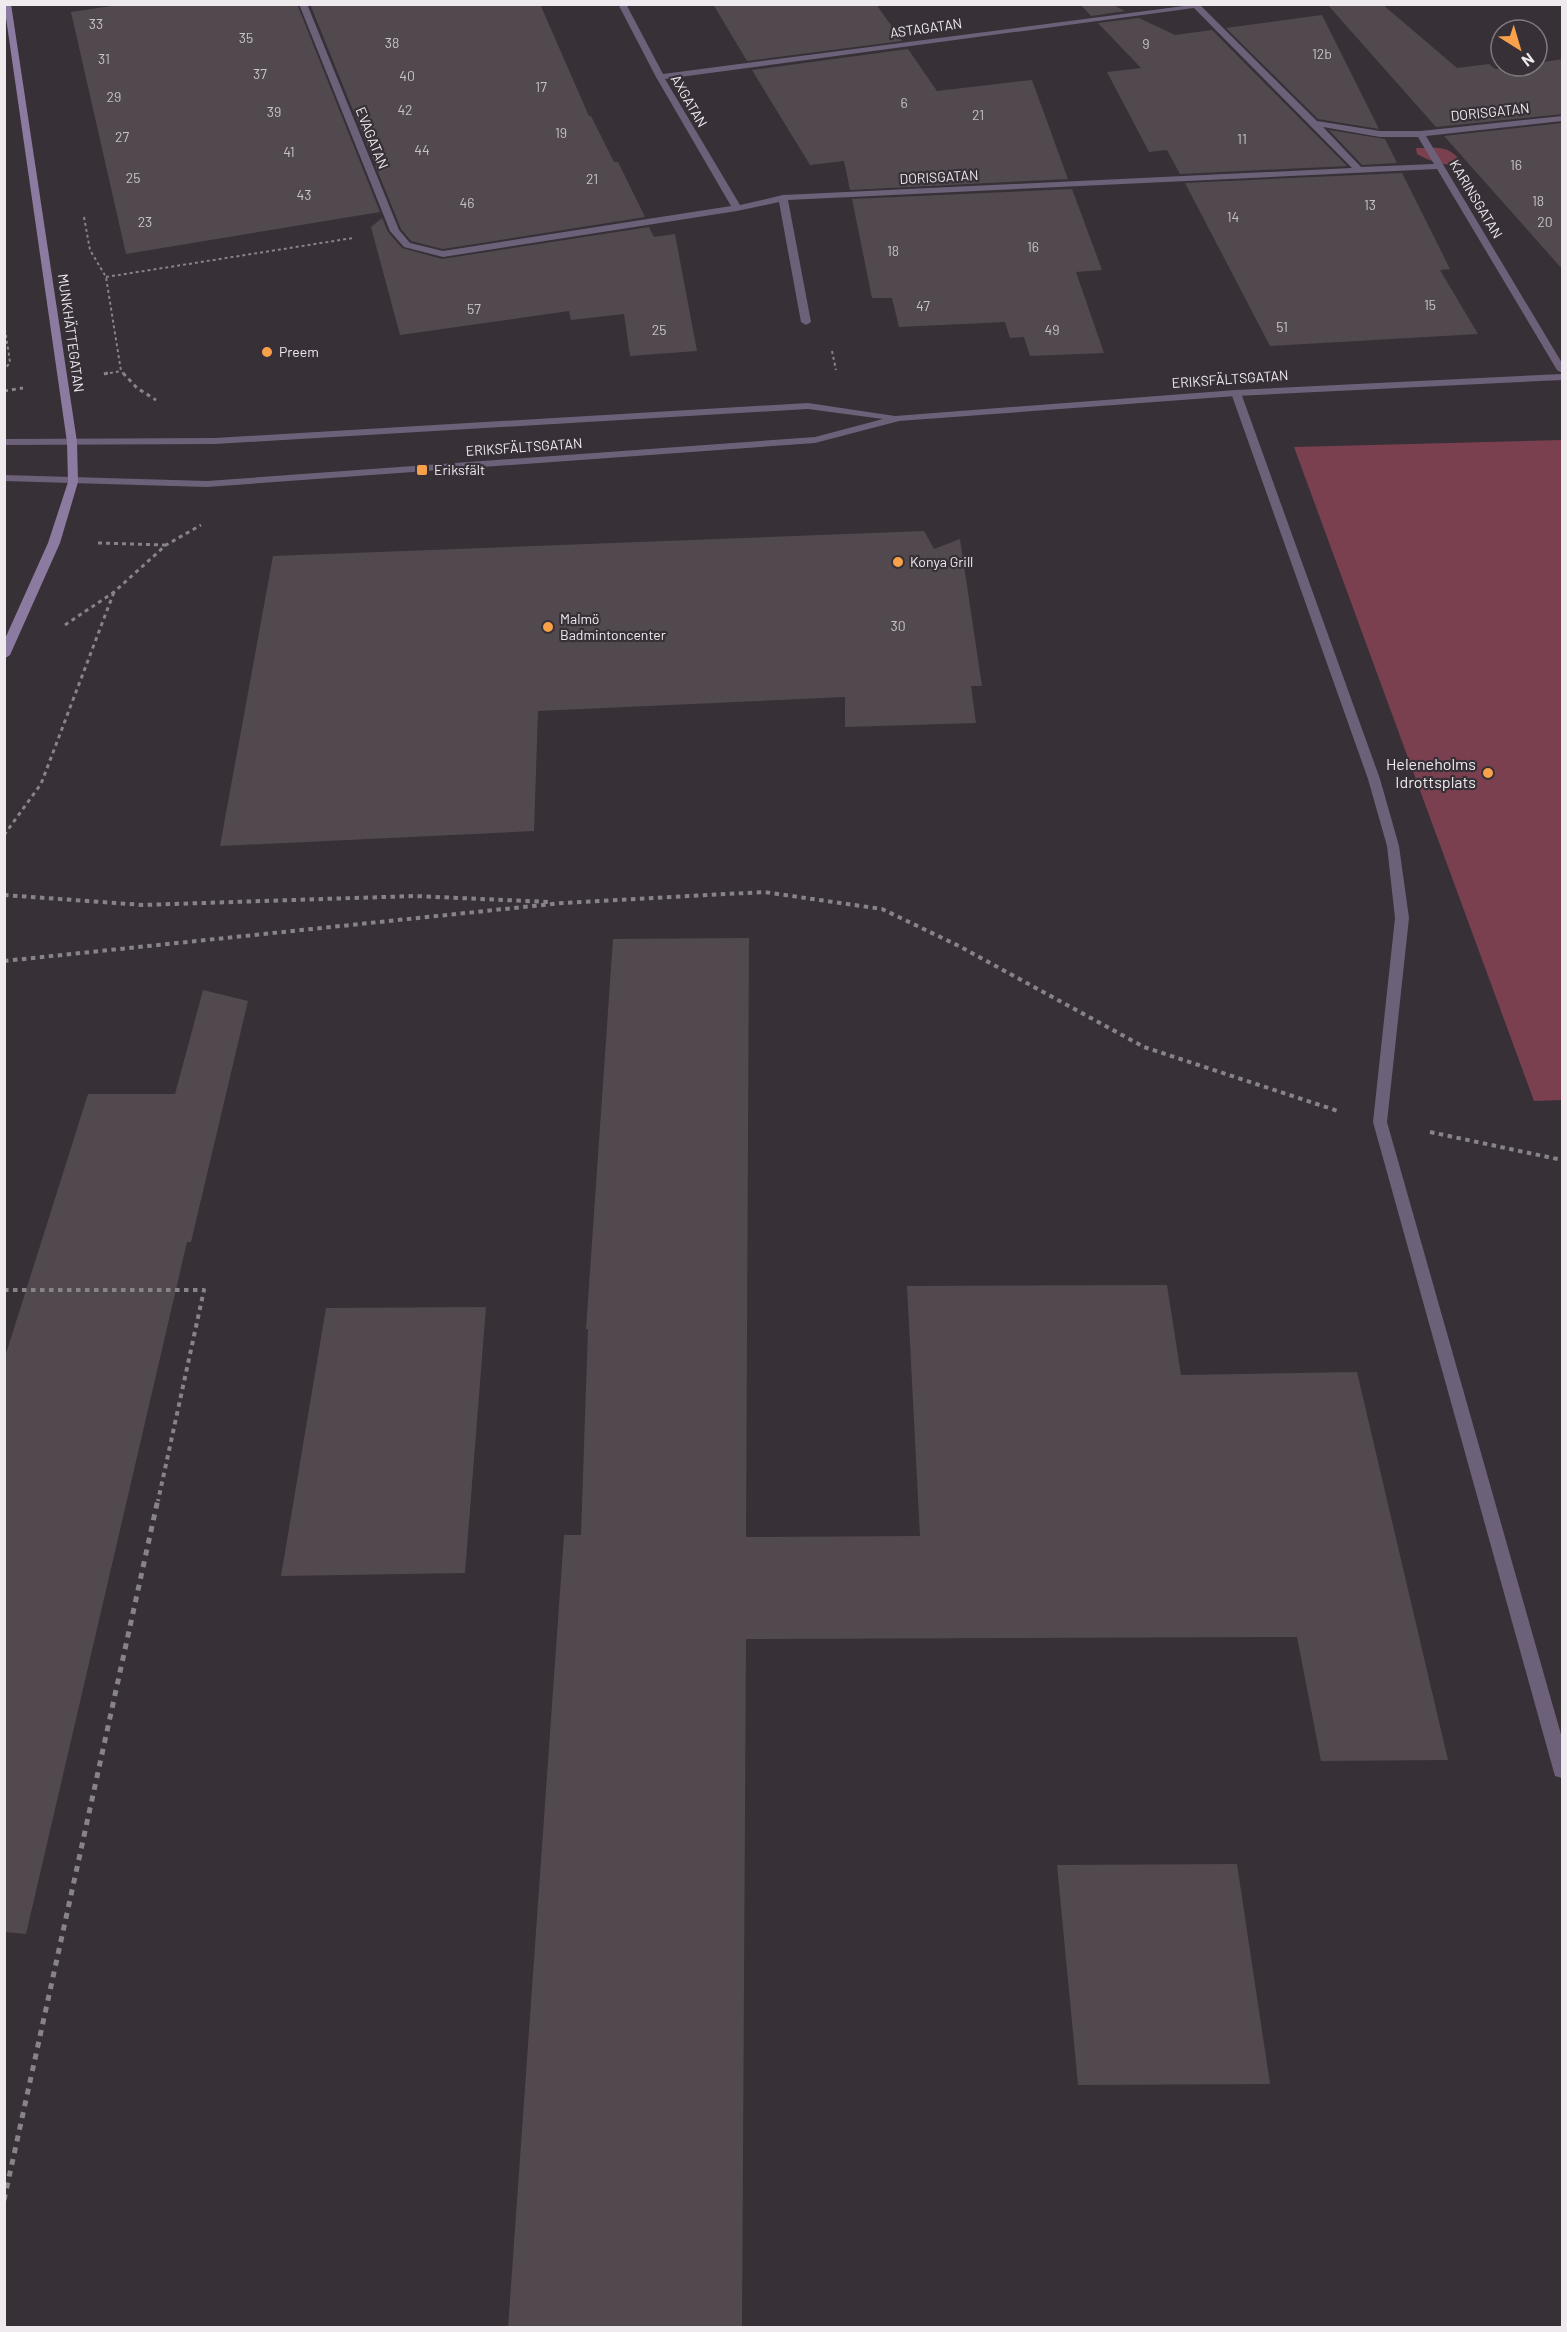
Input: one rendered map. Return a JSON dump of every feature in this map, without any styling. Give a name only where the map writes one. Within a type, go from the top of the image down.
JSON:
[{"type":"main road","name":"MUNKHÄTTEGATAN","points":[[4,655],[54,543],[73,482],[72,442],[7,4]]},
{"type":"street","name":"EVAGATAN","points":[[303,4],[396,231]]},
{"type":"street","name":"AXGATAN","points":[[622,4],[660,78],[737,208]]},
{"type":"street","name":"ASTAGATAN","points":[[660,78],[1195,5]]},
{"type":"street","points":[[1195,5],[1358,169]]},
{"type":"street","name":"DORISGATAN","points":[[1421,134],[1563,118]]},
{"type":"street","points":[[1314,123],[1380,134],[1421,134]]},
{"type":"street","name":"KARINSGATAN","points":[[1421,134],[1563,370]]},
{"type":"street","name":"DORISGATAN","points":[[396,231],[407,245],[443,254],[737,208],[783,198],[1440,166]]},
{"type":"street","points":[[783,198],[806,321]]},
{"type":"street","name":"ERIKSFÄLTSGATAN","points":[[4,478],[73,482],[207,484],[815,440],[899,418],[1236,393],[1563,377]]},
{"type":"street","points":[[1236,393],[1374,779],[1393,846],[1402,918],[1380,1122],[1563,1769]]},
{"type":"street","name":"ERIKSFÄLTSGATAN","points":[[4,442],[215,441],[808,406],[899,418]]},
{"type":"path","points":[[83,215],[90,250],[106,277],[121,371],[137,388],[163,402]]},
{"type":"path","points":[[106,277],[396,231]]},
{"type":"path","points":[[4,323],[10,362],[4,371]]},
{"type":"path","points":[[4,835],[41,784],[114,592]]},
{"type":"path","points":[[4,961],[562,903],[764,892],[882,909],[959,946],[1144,1047],[1344,1113],[1563,1160]]},
{"type":"path","points":[[4,895],[142,904],[414,896],[562,903]]},
{"type":"path","points":[[4,1290],[204,1290],[4,2200]]},
{"type":"shaded area","points":[[1416,148],[1448,150],[1463,164],[1451,165],[1433,161],[1417,154]]},
{"type":"shaded area","name":"Heleneholms Idrottsplats","points":[[1562,440],[1562,1100],[1534,1101],[1294,447]]},
{"type":"building","points":[[125,4],[297,4],[380,212],[126,254],[71,12]]},
{"type":"building","points":[[310,4],[540,4],[589,116],[614,162],[618,162],[645,217],[443,249],[411,241],[401,229]]},
{"type":"building","points":[[713,4],[876,4],[902,41],[747,61]]},
{"type":"building","points":[[1080,4],[1111,4],[1125,11],[1091,16]]},
{"type":"building","points":[[1327,4],[1382,4],[1457,68],[1489,64],[1489,78],[1549,78],[1549,61],[1563,59],[1563,114],[1436,127]]},
{"type":"building","points":[[1322,15],[1379,129],[1318,119],[1226,28]]},
{"type":"building","points":[[1139,18],[1175,35],[1212,30],[1347,166],[1180,174],[1167,150],[1149,152],[1107,72],[1141,68],[1098,23]]},
{"type":"building","points":[[908,49],[937,91],[1032,80],[1068,179],[850,190],[844,161],[810,165],[752,70]]},
{"type":"building","points":[[1563,123],[1563,270],[1444,136]]},
{"type":"building","points":[[1329,130],[1385,139],[1397,163],[1362,165]]},
{"type":"building","points":[[1402,173],[1450,269],[1440,270],[1478,334],[1270,346],[1185,183]]},
{"type":"building","points":[[1072,189],[1102,270],[1076,272],[1104,353],[1030,356],[1024,337],[1010,338],[1005,322],[899,327],[892,298],[872,298],[852,199]]},
{"type":"building","points":[[382,218],[388,232],[402,248],[442,259],[649,227],[654,237],[675,234],[697,351],[630,356],[624,314],[571,320],[569,311],[400,335],[371,227]]},
{"type":"building","name":"Malmö Badmintoncenter","points":[[924,531],[934,549],[960,539],[982,686],[971,686],[976,723],[845,727],[845,697],[538,711],[534,831],[220,846],[273,556]]},
{"type":"building","points":[[749,938],[746,1537],[920,1536],[907,1286],[1167,1285],[1181,1375],[1357,1372],[1448,1760],[1321,1761],[1297,1637],[746,1639],[742,2328],[508,2328],[564,1535],[581,1535],[588,1329],[586,1329],[613,939]]},
{"type":"building","points":[[203,990],[248,1001],[191,1242],[187,1242],[26,1934],[4,1932],[4,1360],[88,1094],[175,1094]]},
{"type":"building","points":[[486,1307],[465,1573],[281,1576],[326,1308]]},
{"type":"building","points":[[1237,1864],[1270,2084],[1078,2085],[1057,1865]]},
{"type":"place","name":"Preem","points":[[267,352]]},
{"type":"place","name":"Eriksfält","points":[[422,470]]},
{"type":"place","name":"Konya Grill","points":[[898,562]]},
{"type":"place","name":"Malmö Badmintoncenter","points":[[548,627]]},
{"type":"place","name":"Heleneholms Idrottsplats","points":[[1488,773]]}]
